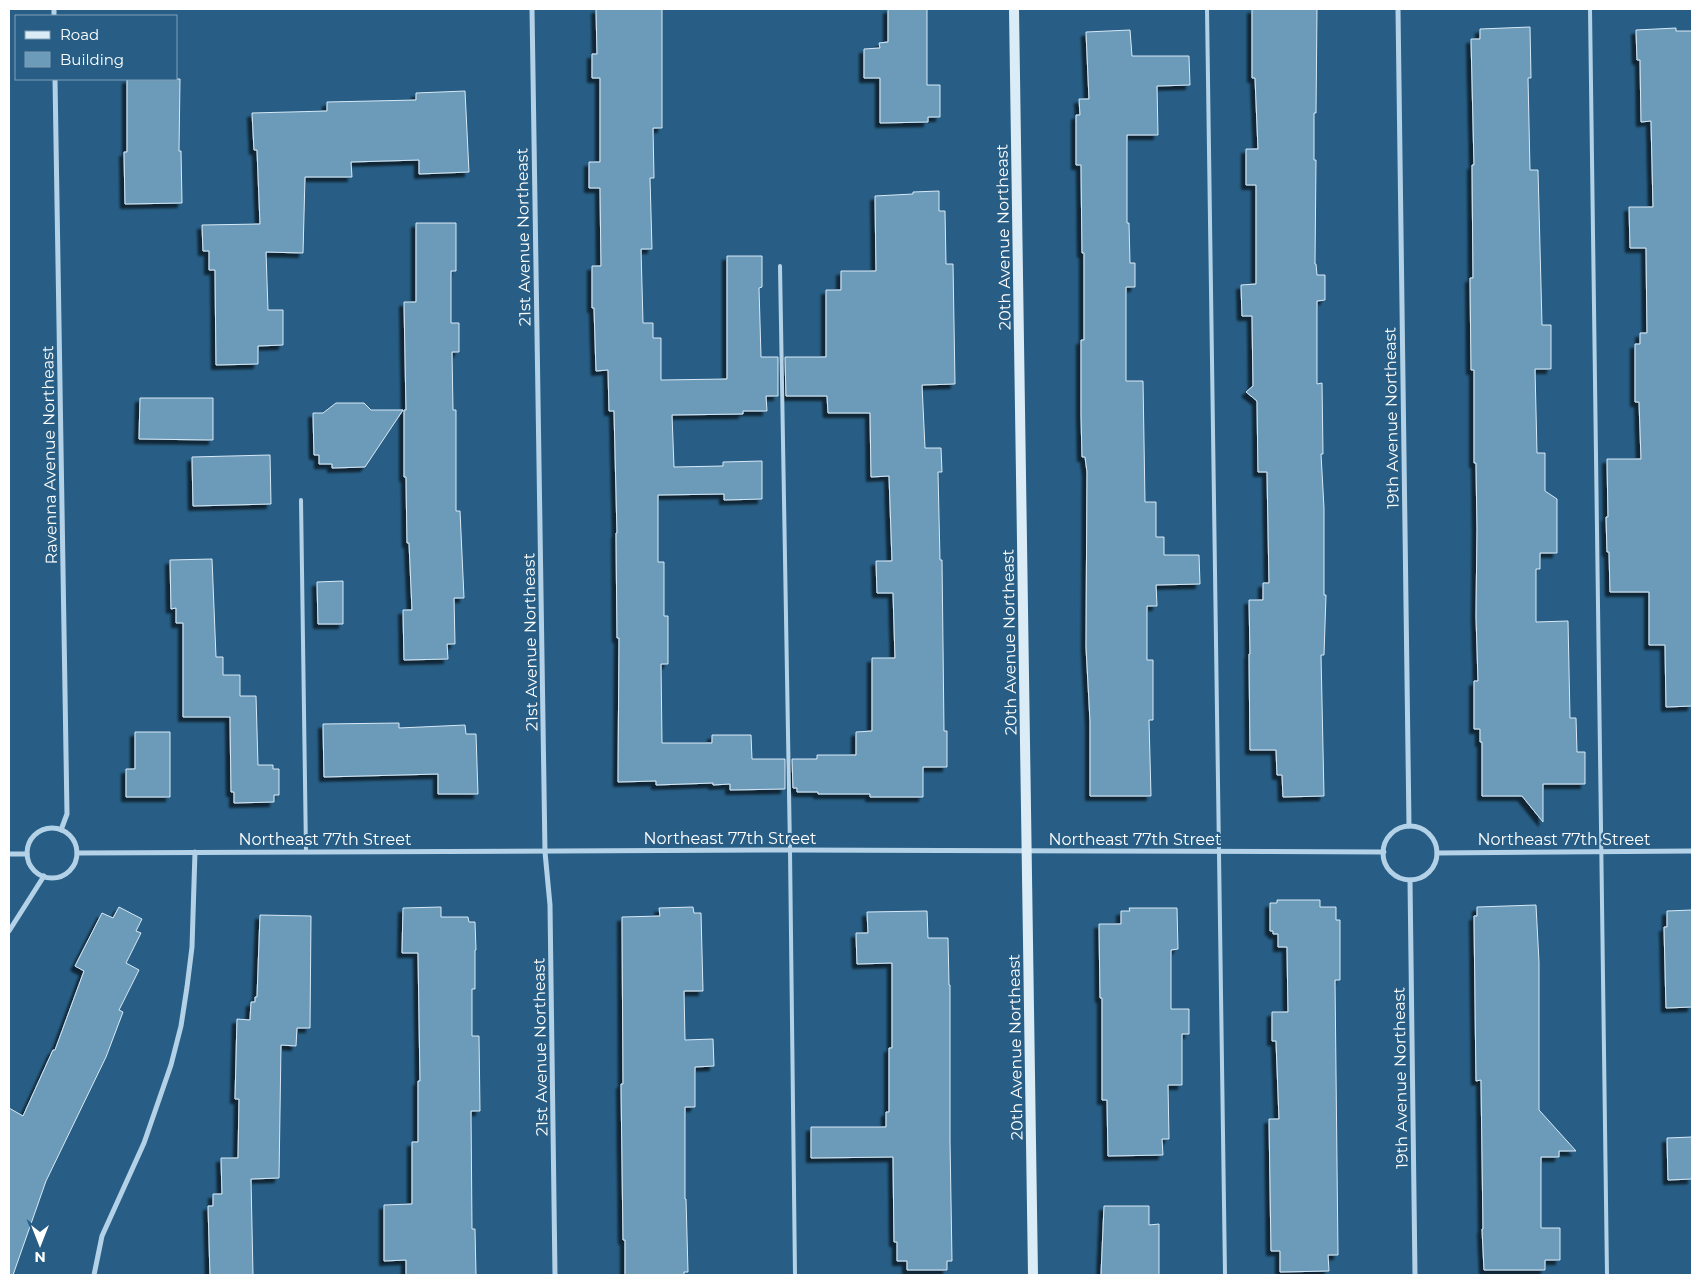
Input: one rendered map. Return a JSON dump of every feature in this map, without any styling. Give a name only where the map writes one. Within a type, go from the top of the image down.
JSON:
[{"type":"street","name":"21st Avenue Northeast","points":[[532,9],[545,852],[550,905],[556,1275]]},
{"type":"street","name":"20th Avenue Northeast","points":[[1014,9],[1033,1275]]},
{"type":"street","name":"19th Avenue Northeast","points":[[1398,9],[1409,826]]},
{"type":"street","name":"Ravenna Avenue Northeast","points":[[55,80],[67,814],[61,830]]},
{"type":"street","points":[[1409,826],[1418,827],[1427,832],[1433,838],[1437,853],[1434,865],[1429,872],[1422,877],[1410,880],[1391,872],[1386,864],[1384,852],[1387,840],[1392,833],[1400,828],[1409,826]]},
{"type":"street","points":[[50,828],[66,832],[72,837],[77,853],[71,868],[65,874],[58,877],[44,876],[34,871],[29,864],[27,854],[29,840],[42,830],[50,828]]},
{"type":"street","name":"Northeast 77th Street","points":[[77,853],[790,850],[1384,852]]},
{"type":"street","name":"Northeast 77th Street","points":[[1437,853],[1692,851]]},
{"type":"street","points":[[94,1275],[102,1236],[144,1143],[171,1065],[181,1026],[192,947],[195,852]]},
{"type":"street","points":[[9,854],[27,854]]},
{"type":"street","points":[[9,930],[44,876]]},
{"type":"street","name":"19th Avenue Northeast","points":[[1410,880],[1415,1275]]},
{"type":"lane","points":[[1208,9],[1225,1275]]},
{"type":"lane","points":[[1590,9],[1607,1275]]},
{"type":"lane","points":[[780,266],[795,1275]]},
{"type":"lane","points":[[301,500],[306,852]]},
{"type":"building","points":[[596,9],[662,9],[662,128],[653,128],[654,178],[650,178],[652,249],[641,249],[643,323],[653,323],[653,338],[661,338],[661,380],[727,379],[727,256],[762,256],[762,287],[759,288],[761,357],[778,357],[778,396],[766,396],[767,411],[743,411],[743,414],[672,415],[674,467],[723,466],[723,462],[762,461],[762,499],[724,500],[724,494],[658,495],[658,562],[664,562],[664,616],[668,616],[668,664],[661,664],[662,743],[712,743],[712,735],[751,735],[752,759],[785,759],[785,789],[730,790],[730,784],[656,785],[656,781],[618,782],[619,638],[617,638],[614,411],[609,411],[608,370],[596,371],[594,308],[592,308],[592,266],[601,266],[600,188],[589,188],[589,162],[600,162],[600,78],[592,78],[592,54],[597,54]]},
{"type":"building","points":[[888,9],[927,9],[927,85],[940,85],[940,117],[928,117],[928,122],[880,123],[880,78],[864,78],[864,49],[880,48],[879,43],[888,42]]},
{"type":"building","points":[[1252,9],[1317,9],[1316,113],[1314,113],[1314,160],[1316,160],[1315,264],[1317,275],[1325,275],[1325,300],[1317,301],[1317,384],[1322,383],[1323,454],[1321,454],[1324,508],[1324,595],[1326,595],[1324,655],[1321,655],[1324,796],[1283,797],[1282,775],[1277,775],[1276,750],[1250,750],[1249,600],[1263,600],[1263,583],[1269,583],[1267,472],[1258,472],[1257,401],[1246,392],[1253,386],[1252,316],[1242,316],[1241,285],[1256,284],[1256,185],[1246,185],[1246,149],[1258,149],[1255,78],[1252,78]]},
{"type":"building","points":[[1530,27],[1531,78],[1528,78],[1530,170],[1538,170],[1542,325],[1551,325],[1551,369],[1535,369],[1537,453],[1545,453],[1545,491],[1557,499],[1557,553],[1540,553],[1540,569],[1536,569],[1536,622],[1568,621],[1570,718],[1576,718],[1577,752],[1585,752],[1585,784],[1543,784],[1543,822],[1522,796],[1482,796],[1482,742],[1480,742],[1480,729],[1474,729],[1474,681],[1478,681],[1474,370],[1471,370],[1470,278],[1473,278],[1472,165],[1474,165],[1471,39],[1480,39],[1480,29]]},
{"type":"building","points":[[1676,28],[1676,31],[1692,31],[1692,706],[1666,707],[1665,645],[1649,645],[1649,592],[1610,592],[1606,517],[1608,517],[1607,459],[1641,459],[1639,402],[1635,402],[1635,344],[1640,344],[1640,333],[1647,333],[1646,248],[1630,248],[1629,207],[1653,207],[1651,121],[1641,122],[1640,60],[1637,60],[1636,30]]},
{"type":"building","points":[[1130,30],[1132,56],[1189,56],[1190,85],[1157,86],[1158,135],[1127,135],[1127,223],[1129,223],[1130,263],[1135,263],[1135,287],[1126,287],[1126,381],[1143,381],[1145,502],[1156,502],[1156,537],[1164,537],[1164,555],[1199,555],[1200,584],[1156,585],[1157,606],[1147,606],[1147,660],[1153,660],[1153,720],[1149,720],[1151,796],[1090,796],[1090,721],[1086,647],[1087,472],[1085,457],[1082,457],[1081,415],[1081,340],[1084,340],[1084,253],[1082,253],[1081,165],[1076,165],[1076,115],[1080,115],[1079,99],[1089,99],[1086,32]]},
{"type":"building","points":[[180,79],[179,151],[181,151],[182,203],[125,204],[124,152],[127,152],[127,80]]},
{"type":"building","points":[[465,91],[469,172],[419,174],[419,160],[351,162],[352,177],[305,177],[303,253],[266,252],[268,310],[283,310],[283,345],[258,346],[258,364],[216,365],[215,270],[209,270],[209,251],[203,251],[202,225],[260,224],[257,150],[254,150],[252,113],[327,111],[327,102],[416,100],[416,93]]},
{"type":"building","points":[[939,191],[939,211],[945,211],[946,264],[953,264],[955,384],[922,385],[925,448],[941,448],[942,472],[938,472],[940,560],[942,560],[944,731],[947,731],[947,767],[923,767],[923,797],[870,797],[870,794],[797,792],[797,788],[793,788],[792,759],[817,759],[817,755],[856,755],[856,732],[872,731],[872,658],[895,658],[893,593],[877,593],[876,561],[892,561],[889,476],[871,477],[870,413],[828,413],[827,396],[786,396],[785,357],[826,357],[826,290],[841,290],[841,271],[876,271],[875,196]]},
{"type":"building","points":[[416,223],[456,223],[456,271],[451,271],[451,323],[459,323],[459,352],[452,352],[453,410],[456,410],[456,511],[460,511],[464,598],[454,598],[455,644],[447,644],[448,659],[404,660],[403,610],[412,610],[409,543],[407,543],[406,477],[404,477],[404,410],[406,410],[404,302],[416,302]]},
{"type":"building","points":[[140,398],[213,398],[213,440],[139,439]]},
{"type":"building","points":[[336,403],[364,403],[371,410],[403,410],[365,467],[332,468],[332,464],[319,464],[319,455],[314,455],[313,413],[323,413]]},
{"type":"building","points":[[270,455],[271,504],[193,506],[192,457]]},
{"type":"building","points":[[212,559],[216,657],[223,657],[223,675],[240,675],[240,696],[256,696],[258,765],[273,765],[273,769],[279,769],[279,795],[274,795],[274,802],[234,803],[234,792],[231,792],[230,717],[183,717],[183,623],[176,623],[176,608],[171,609],[170,560]]},
{"type":"building","points":[[343,581],[343,624],[318,624],[317,582]]},
{"type":"building","points":[[399,723],[399,728],[465,725],[466,734],[476,734],[478,794],[438,794],[438,774],[324,777],[323,724]]},
{"type":"building","points":[[135,732],[170,732],[170,797],[126,797],[126,769],[135,769]]},
{"type":"building","points":[[1277,900],[1320,900],[1320,907],[1336,907],[1336,920],[1340,920],[1340,980],[1335,980],[1338,1255],[1328,1255],[1329,1271],[1280,1272],[1280,1251],[1271,1251],[1269,1119],[1279,1119],[1276,1041],[1272,1041],[1272,1012],[1288,1012],[1287,947],[1278,947],[1278,934],[1273,934],[1273,931],[1270,931],[1270,903],[1277,903]]},
{"type":"building","points":[[1536,905],[1539,962],[1539,1110],[1576,1151],[1559,1151],[1559,1157],[1541,1157],[1541,1228],[1560,1228],[1560,1260],[1545,1260],[1545,1270],[1484,1270],[1481,1080],[1476,1081],[1474,916],[1477,916],[1477,907]]},
{"type":"building","points":[[119,907],[142,919],[136,931],[141,933],[126,963],[139,970],[119,1010],[123,1012],[106,1057],[46,1181],[13,1275],[9,1275],[9,1108],[23,1116],[53,1050],[55,1050],[84,971],[75,966],[102,913],[113,918]]},
{"type":"building","points":[[441,907],[441,917],[468,917],[469,922],[475,922],[475,989],[472,989],[472,1036],[479,1036],[480,1111],[471,1111],[472,1229],[475,1229],[476,1275],[406,1275],[406,1260],[384,1261],[384,1205],[412,1204],[412,1142],[418,1142],[418,1081],[420,1081],[418,953],[402,953],[403,908]]},
{"type":"building","points":[[693,907],[694,913],[701,913],[703,991],[684,991],[685,1040],[713,1039],[714,1066],[695,1067],[695,1107],[685,1107],[685,1199],[688,1272],[684,1272],[684,1275],[625,1275],[621,1084],[623,1084],[622,917],[660,916],[659,908]]},
{"type":"building","points":[[1129,908],[1177,908],[1178,949],[1171,950],[1171,1009],[1189,1009],[1189,1034],[1182,1034],[1182,1085],[1168,1085],[1169,1139],[1162,1139],[1163,1155],[1108,1156],[1107,1100],[1102,1100],[1102,998],[1100,998],[1099,924],[1121,924],[1121,911],[1130,911]]},
{"type":"building","points":[[1692,910],[1692,1007],[1666,1008],[1664,927],[1667,927],[1667,911]]},
{"type":"building","points":[[927,911],[928,938],[948,938],[952,1261],[947,1261],[947,1270],[907,1270],[907,1261],[897,1261],[897,1242],[894,1242],[893,1157],[811,1158],[811,1127],[886,1127],[886,1112],[889,1112],[889,1048],[892,1048],[892,963],[857,964],[856,933],[868,933],[867,912]]},
{"type":"building","points":[[260,915],[311,916],[310,1028],[297,1028],[296,1046],[281,1045],[279,1178],[251,1179],[253,1275],[210,1275],[208,1206],[213,1206],[213,1194],[222,1194],[221,1158],[238,1158],[239,1099],[235,1099],[237,1019],[250,1020],[251,1002],[255,1002],[255,997],[257,997]]},
{"type":"building","points":[[1692,1137],[1692,1179],[1668,1180],[1667,1138]]},
{"type":"building","points":[[1104,1206],[1149,1206],[1149,1225],[1159,1224],[1159,1275],[1101,1275]]}]
